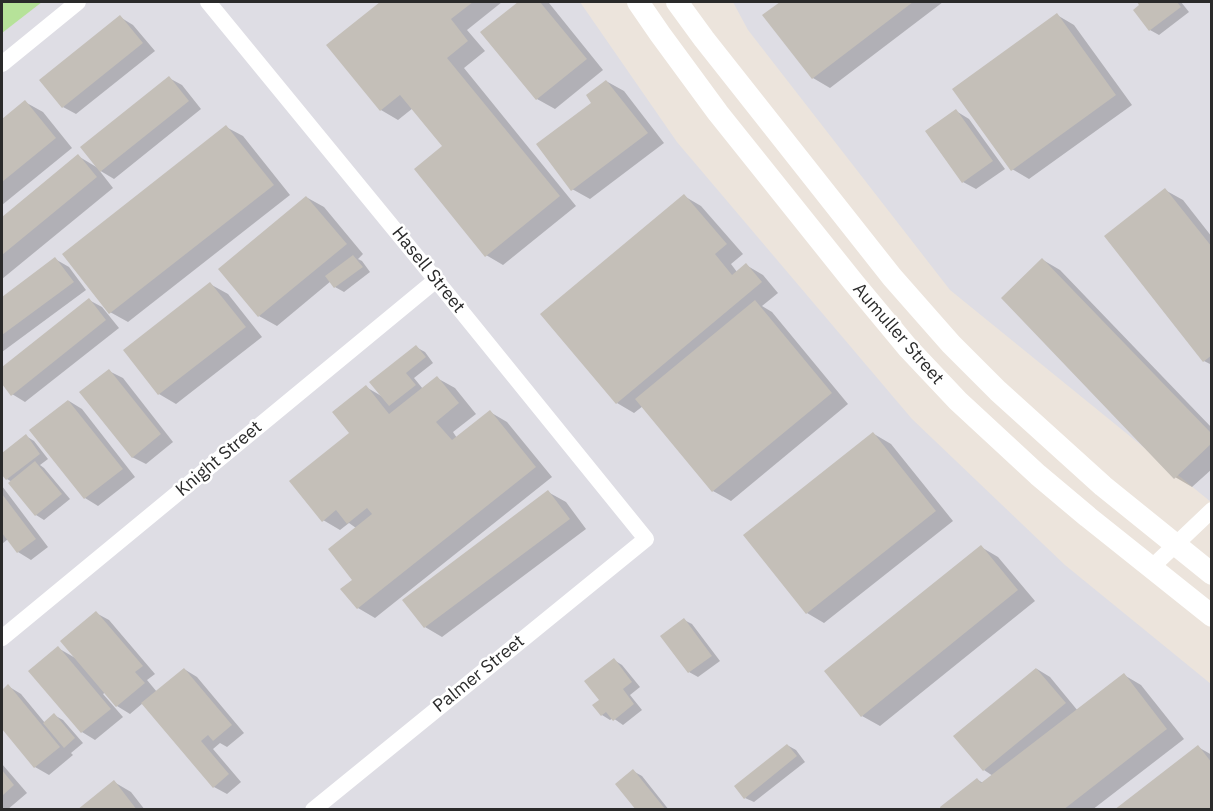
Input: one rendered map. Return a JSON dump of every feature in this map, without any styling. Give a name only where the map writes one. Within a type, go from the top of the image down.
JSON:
[{"type":"main road","name":"Aumuller Street","points":[[638,2],[718,113],[908,348],[958,401],[1038,475],[1212,616]]},
{"type":"main road","name":"Aumuller Street","points":[[677,2],[892,277],[951,344],[998,391],[1103,486],[1212,574]]},
{"type":"street","points":[[2,64],[78,2]]},
{"type":"street","name":"Hasell Street","points":[[208,2],[646,539]]},
{"type":"street","name":"Knight Street","points":[[2,638],[436,280]]},
{"type":"street","points":[[1151,568],[1212,510]]},
{"type":"street","name":"Palmer Street","points":[[313,810],[646,539]]},
{"type":"shaded area","points":[[2,2],[580,2],[677,142],[912,419],[1065,565],[1211,684],[1211,809],[2,810]]},
{"type":"shaded area","points":[[733,2],[1211,2],[1211,502],[950,290],[748,30]]},
{"type":"green space","points":[[2,2],[42,2],[2,33]]},
{"type":"building","points":[[380,2],[473,2],[451,19],[468,41],[447,58],[560,196],[485,257],[414,169],[442,146],[400,95],[380,111],[326,45]]},
{"type":"building","points":[[518,2],[540,2],[587,59],[536,100],[480,32]]},
{"type":"building","points":[[780,2],[913,2],[812,79],[762,15]]},
{"type":"building","points":[[1137,2],[1177,2],[1181,7],[1149,31],[1133,10],[1139,5]]},
{"type":"building","points":[[1057,13],[1116,95],[1011,171],[952,89]]},
{"type":"building","points":[[120,15],[143,43],[62,108],[39,80]]},
{"type":"building","points":[[169,76],[189,101],[100,172],[80,147]]},
{"type":"building","points":[[606,80],[648,133],[571,191],[536,144],[591,103],[586,95]]},
{"type":"building","points":[[25,100],[56,138],[2,182],[2,119]]},
{"type":"building","points":[[956,109],[993,161],[962,183],[925,131]]},
{"type":"building","points":[[226,125],[274,185],[109,314],[62,254]]},
{"type":"building","points":[[78,154],[97,177],[2,255],[2,217]]},
{"type":"building","points":[[1165,188],[1212,247],[1212,355],[1203,362],[1104,236]]},
{"type":"building","points":[[684,194],[727,244],[715,254],[732,275],[746,263],[762,282],[616,404],[540,314]]},
{"type":"building","points":[[306,196],[347,244],[258,317],[218,269]]},
{"type":"building","points":[[353,255],[363,267],[334,288],[325,276]]},
{"type":"building","points":[[55,257],[74,282],[2,335],[2,297]]},
{"type":"building","points":[[1042,258],[1212,434],[1212,443],[1174,479],[1001,298]]},
{"type":"building","points":[[210,282],[246,327],[158,395],[123,350]]},
{"type":"building","points":[[89,298],[106,320],[11,396],[2,384],[2,367]]},
{"type":"building","points":[[755,300],[832,393],[712,492],[635,399]]},
{"type":"building","points":[[416,345],[426,357],[406,373],[416,385],[389,406],[369,382]]},
{"type":"building","points":[[109,369],[161,434],[132,458],[79,392]]},
{"type":"building","points":[[437,376],[459,403],[436,422],[452,440],[490,410],[536,467],[357,609],[340,589],[352,580],[328,549],[372,514],[367,508],[347,524],[336,510],[322,522],[289,481],[349,433],[332,412],[366,385],[389,414]]},
{"type":"building","points":[[68,400],[123,469],[84,499],[29,430]]},
{"type":"building","points":[[873,432],[936,511],[806,614],[743,535]]},
{"type":"building","points":[[26,434],[40,454],[6,480],[2,475],[2,453]]},
{"type":"building","points":[[35,461],[62,494],[35,516],[8,483]]},
{"type":"building","points":[[548,490],[570,519],[424,628],[402,600]]},
{"type":"building","points":[[2,494],[36,539],[17,553],[2,533]]},
{"type":"building","points":[[981,545],[1018,590],[861,717],[824,671]]},
{"type":"building","points":[[96,611],[143,666],[135,672],[145,683],[116,707],[60,641]]},
{"type":"building","points":[[684,618],[712,656],[688,673],[660,636]]},
{"type":"building","points":[[58,646],[111,709],[81,733],[28,671]]},
{"type":"building","points":[[614,658],[632,682],[623,689],[634,704],[613,721],[606,712],[601,716],[592,705],[599,700],[584,681]]},
{"type":"building","points":[[184,668],[232,725],[213,741],[208,735],[201,741],[229,774],[213,788],[141,703]]},
{"type":"building","points":[[1036,668],[1066,703],[983,771],[953,736]]},
{"type":"building","points":[[1124,673],[1167,729],[1063,810],[941,810],[940,807],[977,778],[981,783]]},
{"type":"building","points":[[8,684],[60,747],[34,768],[2,729],[2,690]]},
{"type":"building","points":[[54,713],[75,738],[64,748],[43,723]]},
{"type":"building","points":[[787,744],[797,756],[744,799],[734,786]]},
{"type":"building","points":[[1198,745],[1212,763],[1212,806],[1207,810],[1114,810]]},
{"type":"building","points":[[633,769],[666,810],[636,810],[615,784]]},
{"type":"building","points":[[2,770],[14,785],[2,796]]},
{"type":"building","points":[[114,780],[137,810],[77,810]]}]
